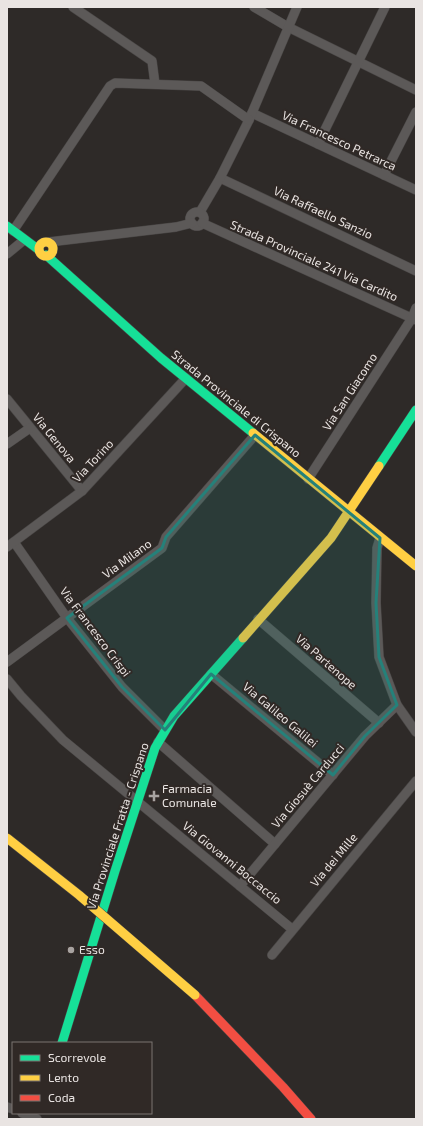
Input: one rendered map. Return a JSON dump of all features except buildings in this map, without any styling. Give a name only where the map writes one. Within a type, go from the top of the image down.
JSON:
[{"type":"main road","name":"Strada Provinciale di Crispano","points":[[10,229],[42,253],[186,378],[348,512],[416,566]]},
{"type":"main road","points":[[42,253],[51,253],[53,250],[53,247],[49,242]]},
{"type":"main road","name":"Via Provinciale Fratta - Crispano","points":[[62,1042],[115,871],[158,742],[174,716],[331,538],[416,410]]},
{"type":"main road","points":[[7,838],[34,857],[113,923],[195,995],[283,1087],[310,1119]]},
{"type":"street","points":[[73,7],[152,61],[155,84]]},
{"type":"street","points":[[254,7],[288,27],[416,90]]},
{"type":"street","points":[[200,212],[220,178],[250,116],[297,7]]},
{"type":"street","points":[[318,144],[384,7]]},
{"type":"street","name":"Via Francesco Petrarca","points":[[10,229],[110,86],[115,83],[201,86],[250,116],[318,144],[416,190]]},
{"type":"street","points":[[384,175],[416,112]]},
{"type":"street","name":"Via Raffaello Sanzio","points":[[220,178],[416,271]]},
{"type":"street","points":[[192,223],[190,219],[192,214],[200,212]]},
{"type":"street","points":[[49,242],[176,227],[192,223],[196,226],[202,223],[204,217],[200,212]]},
{"type":"street","name":"Strada Provinciale 241 Via Cardito","points":[[202,223],[414,319]]},
{"type":"street","points":[[7,254],[24,240]]},
{"type":"street","name":"Via San Giacomo","points":[[308,478],[414,319],[416,308]]},
{"type":"street","name":"Via Torino","points":[[10,545],[82,491],[186,378]]},
{"type":"street","name":"Via Genova","points":[[7,400],[82,491]]},
{"type":"street","points":[[7,444],[30,428]]},
{"type":"street","name":"Via Milano","points":[[7,662],[162,548],[166,537],[255,435]]},
{"type":"street","points":[[380,538],[377,548],[376,604],[379,657],[397,705],[416,732]]},
{"type":"street","name":"Via Francesco Crispi","points":[[10,545],[122,687],[165,730]]},
{"type":"street","name":"Via Partenope","points":[[258,620],[379,723]]},
{"type":"street","name":"Via Galileo Galilei","points":[[211,674],[333,775]]},
{"type":"street","name":"Via Giovanni Boccaccio","points":[[7,679],[63,740],[292,929]]},
{"type":"street","name":"Via Giosuè Carducci","points":[[240,886],[365,736],[397,705]]},
{"type":"street","points":[[158,742],[275,844]]},
{"type":"street","name":"Via dei Mille","points":[[272,955],[416,781]]},
{"type":"street","points":[[24,1114],[37,1119]]},
{"type":"highlighted area","points":[[255,435],[380,538],[376,603],[379,657],[397,705],[365,736],[333,775],[211,674],[165,730],[122,687],[67,618],[162,548],[166,537]]},
{"type":"traffic: fast","points":[[7,226],[39,250]]},
{"type":"traffic: fast","points":[[46,255],[161,358],[253,433]]},
{"type":"traffic: fast","points":[[379,466],[416,410]]},
{"type":"traffic: fast","points":[[62,1042],[155,748],[174,716],[243,638]]},
{"type":"traffic: slow","points":[[46,242],[51,244],[53,249],[51,254],[46,256],[41,254],[39,249],[41,244],[46,242]]},
{"type":"traffic: slow","points":[[253,433],[416,566]]},
{"type":"traffic: slow","points":[[243,638],[331,538],[379,466]]},
{"type":"traffic: slow","points":[[7,838],[79,895],[195,995]]},
{"type":"traffic: jam","points":[[195,995],[283,1087],[311,1119]]},
{"type":"place","name":"Farmacia Comunale","points":[[154,796]]},
{"type":"place","name":"Esso","points":[[71,950]]}]
